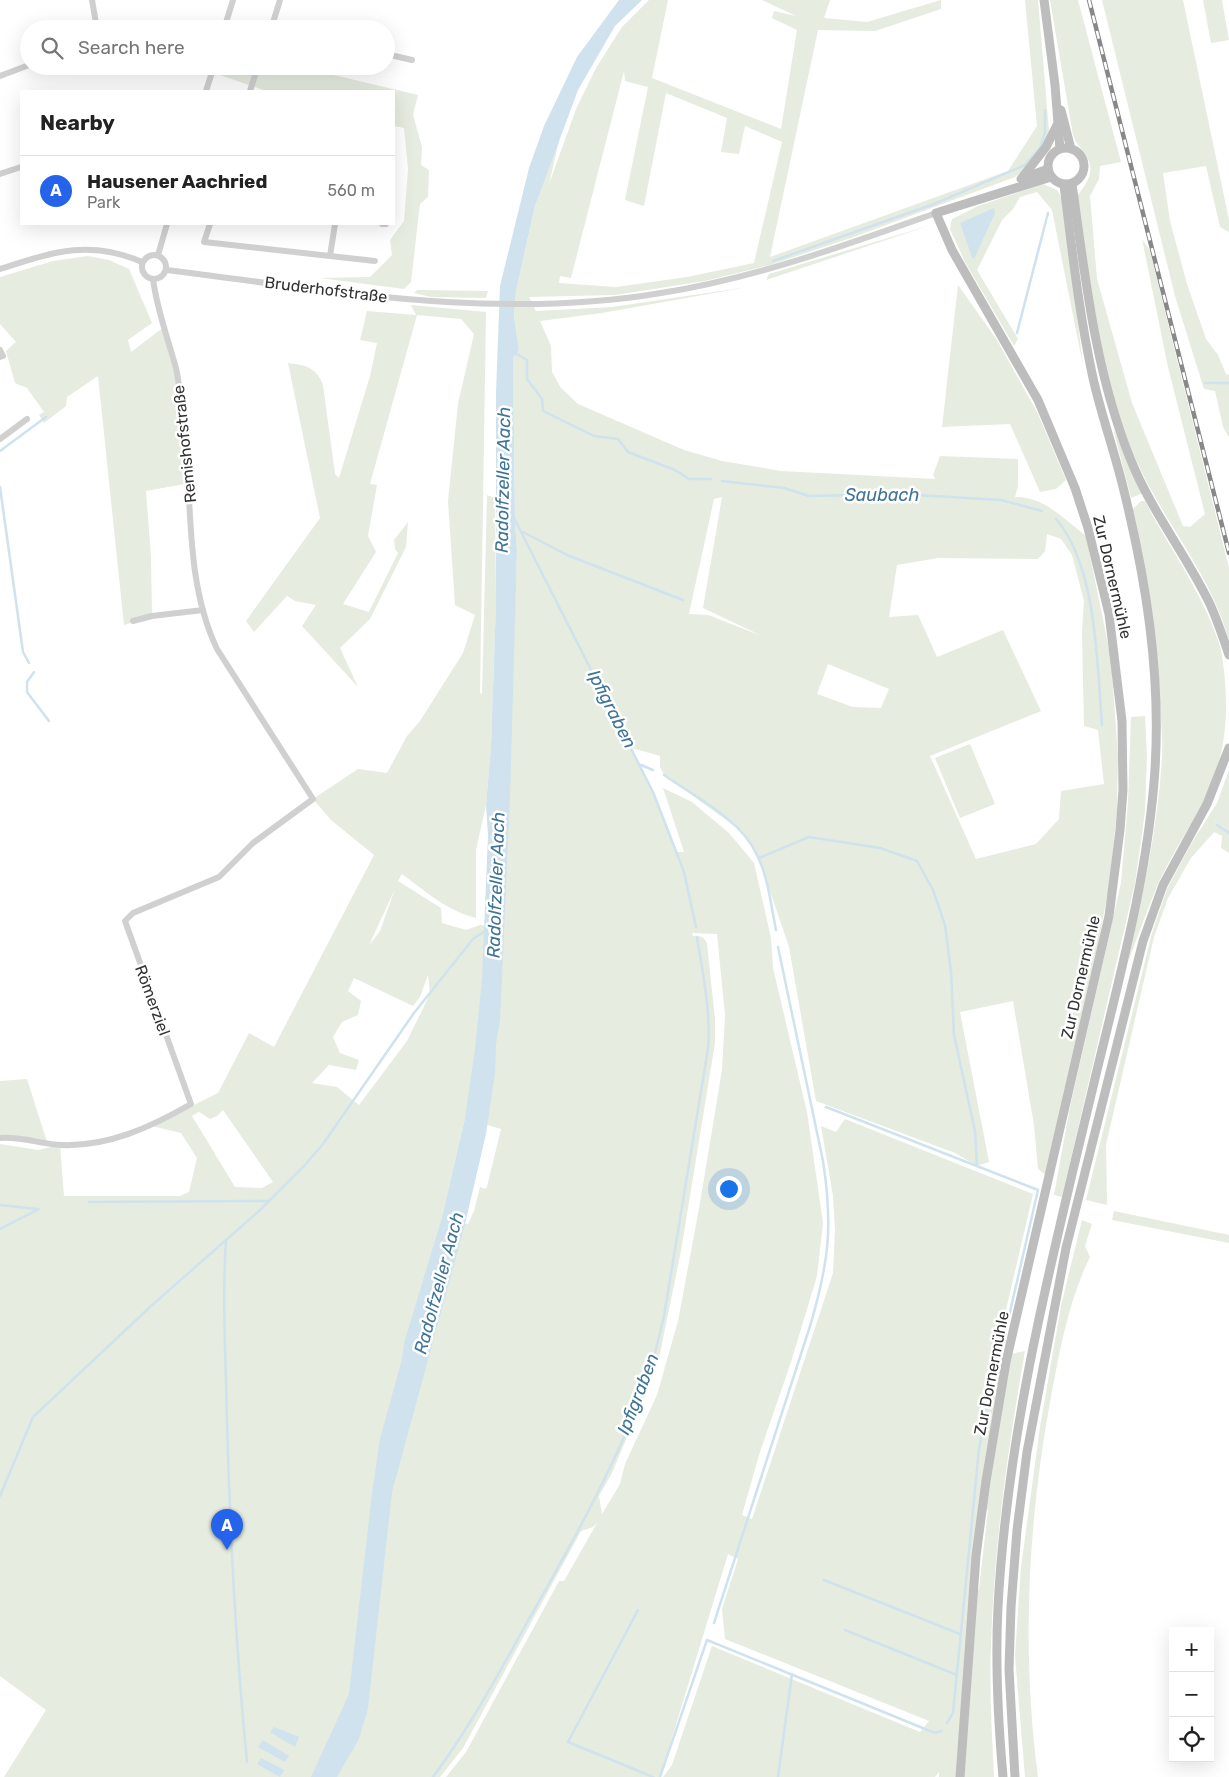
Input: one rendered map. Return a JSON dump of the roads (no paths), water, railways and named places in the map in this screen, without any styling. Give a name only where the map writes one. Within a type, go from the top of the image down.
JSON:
[{"type":"main road","points":[[1044,0],[1055,85],[1060,149]]},
{"type":"main road","points":[[1055,85],[1071,148],[1081,156],[1085,164],[1082,176],[1068,184]]},
{"type":"main road","points":[[1021,179],[1050,141],[1058,122]]},
{"type":"main road","points":[[1050,173],[1051,157],[1060,149],[1071,148]]},
{"type":"main road","points":[[936,213],[1050,173]]},
{"type":"main road","points":[[997,193],[1021,179],[1050,173],[1068,184],[1103,375],[1114,416],[1135,469],[1208,601],[1229,655]]},
{"type":"main road","points":[[1003,1777],[996,1668],[998,1605],[1005,1527],[1032,1347],[1140,886],[1150,826],[1155,767],[1156,714],[1148,605],[1123,486],[1093,377],[1077,289],[1068,184]]},
{"type":"main road","name":"Zur Dornermühle","points":[[936,213],[952,250],[1038,400],[1075,488],[1088,528],[1109,614],[1122,721],[1123,790],[1109,916],[1006,1362],[986,1481],[976,1556],[960,1777]]},
{"type":"main road","points":[[1015,1777],[1009,1669],[1011,1607],[1017,1530],[1027,1452],[1070,1232],[1144,941],[1163,885],[1207,804],[1229,748]]},
{"type":"street","points":[[92,0],[96,20]]},
{"type":"street","points":[[227,20],[233,0]]},
{"type":"street","points":[[274,20],[280,0]]},
{"type":"street","points":[[395,56],[412,60]]},
{"type":"street","points":[[0,76],[20,68]]},
{"type":"street","points":[[206,90],[211,75]]},
{"type":"street","points":[[250,90],[255,75]]},
{"type":"street","points":[[0,174],[20,167]]},
{"type":"street","name":"Bruderhofstraße","points":[[166,270],[446,303],[527,304],[619,299],[698,287],[786,264],[936,213]]},
{"type":"street","points":[[158,255],[167,225]]},
{"type":"street","points":[[210,225],[204,242],[375,261]]},
{"type":"street","points":[[330,256],[335,225]]},
{"type":"street","points":[[0,269],[55,253],[86,248],[114,252],[142,262]]},
{"type":"street","points":[[158,255],[163,258],[166,270],[164,275],[153,280],[143,274],[142,262],[146,257],[158,255]]},
{"type":"street","name":"Remishofstraße","points":[[153,280],[155,296],[176,370],[183,412],[194,571],[208,631],[217,649],[313,798]]},
{"type":"street","points":[[0,350],[3,356],[0,357]]},
{"type":"street","points":[[0,439],[28,419]]},
{"type":"street","points":[[133,621],[152,616],[203,610]]},
{"type":"street","name":"Römerziel","points":[[0,1138],[9,1137],[60,1145],[107,1141],[152,1126],[191,1104],[125,921],[133,913],[220,877],[252,842],[313,798]]},
{"type":"water","name":"Radolfzeller Aach","points":[[619,0],[642,0],[615,26],[578,90],[535,206],[516,291],[514,316],[519,350],[513,358],[517,551],[510,797],[500,1021],[486,1134],[465,1224],[392,1492],[368,1708],[359,1739],[337,1777],[311,1777],[349,1694],[380,1439],[402,1359],[404,1343],[441,1221],[465,1118],[475,1049],[482,979],[488,835],[486,805],[491,746],[496,602],[496,393],[500,286],[529,168],[544,126],[577,57]]},
{"type":"water","points":[[994,208],[995,213],[974,259],[960,223]]},
{"type":"water","points":[[274,1727],[299,1737],[295,1747],[270,1732]]},
{"type":"water","points":[[263,1740],[289,1756],[285,1762],[258,1747]]},
{"type":"water","points":[[261,1758],[284,1770],[280,1777],[257,1764]]},
{"type":"waterway","points":[[773,261],[934,204],[1025,165],[1040,148],[1045,133],[1045,110]]},
{"type":"waterway","points":[[1017,333],[1048,213]]},
{"type":"waterway","name":"Saubach","points":[[515,353],[527,360],[527,379],[542,399],[543,411],[594,436],[618,439],[628,452],[675,470],[689,479],[711,479]]},
{"type":"waterway","points":[[1205,383],[1229,383]]},
{"type":"waterway","points":[[0,451],[46,417]]},
{"type":"waterway","name":"Saubach","points":[[722,481],[784,488],[809,496],[899,494],[1001,500],[1042,511]]},
{"type":"waterway","points":[[0,487],[23,652],[29,663]]},
{"type":"waterway","name":"Ipfigraben","points":[[513,516],[653,792],[684,872],[696,927]]},
{"type":"waterway","name":"Saubach","points":[[1056,519],[1070,539],[1080,562],[1087,589],[1093,617],[1102,725]]},
{"type":"waterway","points":[[523,532],[567,555],[683,600]]},
{"type":"waterway","points":[[34,672],[27,682],[27,692],[49,721]]},
{"type":"waterway","points":[[641,765],[653,770]]},
{"type":"waterway","points":[[664,775],[729,820],[750,842],[764,872],[776,930]]},
{"type":"waterway","name":"Saubach","points":[[1217,825],[1229,833]]},
{"type":"waterway","points":[[759,858],[809,837],[880,848],[917,861],[933,890],[945,925],[951,972],[954,1035],[975,1131],[977,1166]]},
{"type":"waterway","name":"Radolfzeller Aach","points":[[0,1496],[33,1417],[150,1307],[259,1211],[304,1166],[323,1144],[414,1013],[473,939],[488,929]]},
{"type":"waterway","name":"Ipfigraben","points":[[433,1777],[484,1700],[577,1534],[621,1445],[651,1368],[664,1316],[708,1049],[707,1007],[697,937]]},
{"type":"waterway","points":[[714,1623],[811,1323],[822,1281],[828,1243],[828,1205],[823,1161],[778,947]]},
{"type":"waterway","points":[[826,1107],[1038,1190],[1004,1338],[993,1375],[979,1449],[953,1713],[947,1723]]},
{"type":"waterway","points":[[89,1202],[267,1201]]},
{"type":"waterway","points":[[0,1205],[37,1209]]},
{"type":"waterway","points":[[0,1229],[39,1209]]},
{"type":"waterway","points":[[226,1240],[224,1308],[230,1507],[237,1635],[247,1762]]},
{"type":"waterway","points":[[824,1580],[960,1634]]},
{"type":"waterway","points":[[638,1610],[568,1742],[653,1777]]},
{"type":"waterway","points":[[845,1630],[957,1675]]},
{"type":"waterway","points":[[660,1777],[707,1640],[935,1733],[941,1731]]},
{"type":"waterway","points":[[778,1777],[792,1674]]},
{"type":"railway","points":[[1089,0],[1229,553]]},
{"type":"place","name":"Hausener Aachried","points":[[227,1550]]}]
